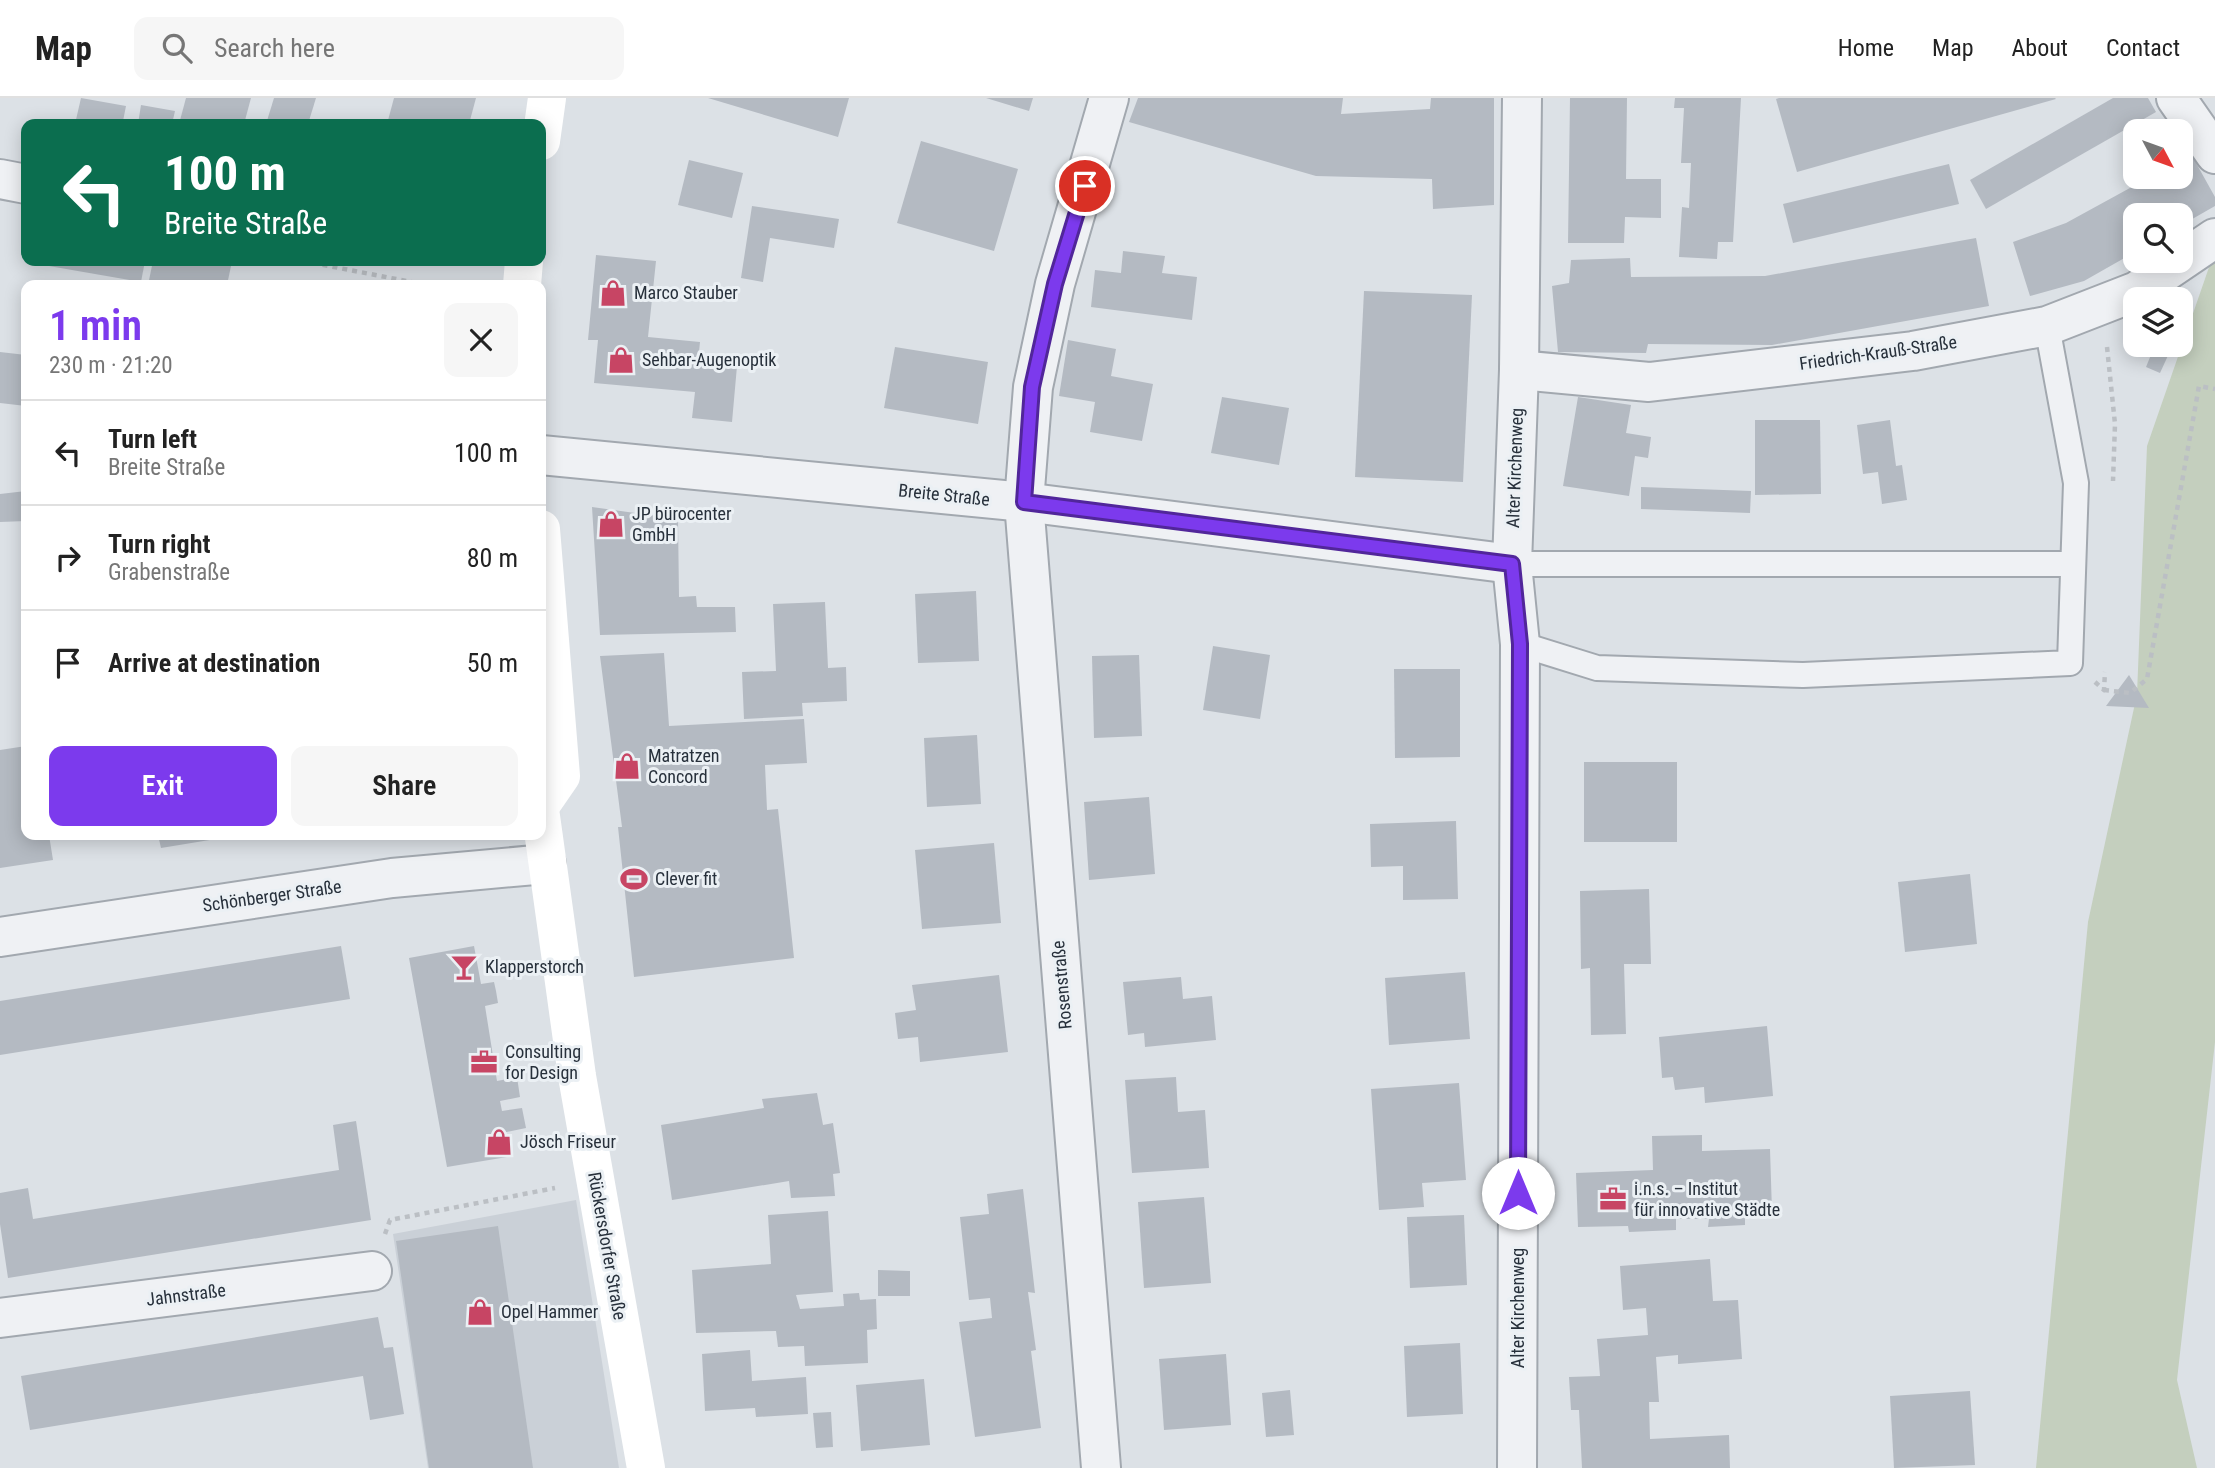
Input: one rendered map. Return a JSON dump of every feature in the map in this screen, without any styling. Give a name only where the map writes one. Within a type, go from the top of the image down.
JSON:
[{"type":"main road","points":[[544,119],[547,98]]},
{"type":"main road","points":[[546,591],[561,776],[546,798]]},
{"type":"main road","name":"Rückersdorfer Straße","points":[[544,840],[596,1180],[646,1468]]},
{"type":"street","name":"Rosenstraße","points":[[1101,1468],[1024,502],[1032,387],[1055,284],[1109,98]]},
{"type":"street","name":"Alter Kirchenweg","points":[[1517,1468],[1520,644],[1512,564],[1519,370],[1522,98]]},
{"type":"street","points":[[2176,98],[2215,154]]},
{"type":"street","points":[[0,179],[21,183]]},
{"type":"street","name":"Friedrich-Krauß-Straße","points":[[1519,370],[1649,382],[1913,351],[2047,326],[2137,291],[2215,238]]},
{"type":"street","name":"Breite Straße","points":[[546,455],[1024,502],[1512,564]]},
{"type":"street","name":"Schönberger Straße","points":[[0,937],[392,878],[546,864]]},
{"type":"street","name":"Jahnstraße","points":[[0,1318],[372,1271]]},
{"type":"lane","points":[[1520,644],[1597,668],[1611,669],[1803,675],[2070,663],[2076,482],[2047,326]]},
{"type":"lane","points":[[1512,564],[2073,564]]},
{"type":"path","points":[[329,266],[401,280]]},
{"type":"path","points":[[2104,690],[2130,693],[2147,679],[2199,386],[2215,389]]},
{"type":"path","points":[[372,1271],[390,1220],[596,1180]]},
{"type":"shaded area","points":[[576,1200],[619,1468],[428,1468],[393,1234]]},
{"type":"green space","points":[[2215,250],[2215,1042],[2177,1380],[2197,1468],[2036,1468],[2088,922],[2137,694],[2147,446],[2178,357],[2193,357],[2193,313]]},
{"type":"building","points":[[81,98],[126,106],[123,119],[76,119]]},
{"type":"building","points":[[186,98],[251,98],[245,119],[180,119]]},
{"type":"building","points":[[274,98],[316,98],[310,119],[268,119]]},
{"type":"building","points":[[394,98],[476,98],[470,119],[388,119]]},
{"type":"building","points":[[708,98],[849,98],[838,137]]},
{"type":"building","points":[[986,98],[1033,98],[1029,111]]},
{"type":"building","points":[[1138,98],[1343,98],[1341,114],[1430,109],[1431,98],[1494,98],[1494,205],[1433,209],[1432,179],[1316,176],[1129,122]]},
{"type":"building","points":[[1570,98],[1627,98],[1626,179],[1661,179],[1661,218],[1625,217],[1624,243],[1568,243]]},
{"type":"building","points":[[1675,98],[1741,98],[1733,242],[1718,242],[1717,259],[1679,257],[1682,207],[1689,208],[1691,163],[1681,163],[1684,108],[1674,108]]},
{"type":"building","points":[[2113,98],[2148,98],[2156,112],[2144,119],[2123,119],[2123,131],[1986,209],[1970,180]]},
{"type":"building","points":[[1776,99],[2056,99],[1797,172]]},
{"type":"building","points":[[141,105],[175,111],[173,119],[139,119]]},
{"type":"building","points":[[921,141],[1018,169],[994,251],[897,223]]},
{"type":"building","points":[[2193,158],[2215,197],[2215,206],[2193,219],[2193,203],[2123,203],[2123,259],[2084,281],[2030,296],[2013,242],[2066,223],[2128,189],[2193,189]]},
{"type":"building","points":[[689,160],[743,173],[732,218],[678,205]]},
{"type":"building","points":[[1949,164],[1959,204],[1793,243],[1783,204]]},
{"type":"building","points":[[752,206],[839,219],[834,248],[770,238],[763,282],[741,278]]},
{"type":"building","points":[[1976,238],[1989,306],[1772,345],[1648,344],[1646,353],[1558,352],[1552,286],[1569,283],[1571,260],[1630,258],[1631,277],[1765,276]]},
{"type":"building","points":[[1123,251],[1165,256],[1162,273],[1197,277],[1192,320],[1091,307],[1095,270],[1121,273]]},
{"type":"building","points":[[596,255],[656,261],[648,337],[700,342],[698,362],[737,366],[732,422],[692,418],[695,392],[594,383],[598,340],[588,340]]},
{"type":"building","points":[[49,266],[144,266],[141,280]]},
{"type":"building","points":[[152,266],[231,266],[228,280],[149,280]]},
{"type":"building","points":[[1364,291],[1472,295],[1463,482],[1355,477]]},
{"type":"building","points":[[1068,340],[1116,349],[1111,376],[1153,384],[1142,441],[1090,432],[1095,402],[1059,396]]},
{"type":"building","points":[[895,347],[988,362],[978,424],[884,408]]},
{"type":"building","points":[[0,352],[21,354],[21,405],[0,403]]},
{"type":"building","points":[[2150,357],[2167,357],[2160,373],[2146,367]]},
{"type":"building","points":[[1222,397],[1289,408],[1279,465],[1211,453]]},
{"type":"building","points":[[1578,397],[1631,405],[1626,433],[1651,437],[1648,458],[1635,456],[1629,496],[1563,486]]},
{"type":"building","points":[[1755,420],[1820,420],[1821,494],[1755,495]]},
{"type":"building","points":[[1890,420],[1896,466],[1902,465],[1907,500],[1882,504],[1878,472],[1863,474],[1857,425]]},
{"type":"building","points":[[1641,487],[1751,491],[1750,513],[1641,509]]},
{"type":"building","points":[[21,492],[21,521],[0,522],[0,494]]},
{"type":"building","points":[[592,507],[678,519],[679,597],[696,596],[697,607],[735,607],[736,632],[600,635]]},
{"type":"building","points":[[976,591],[979,661],[918,663],[915,594]]},
{"type":"building","points":[[825,602],[828,668],[846,667],[847,701],[802,703],[803,716],[744,719],[742,672],[776,671],[773,604]]},
{"type":"building","points":[[1213,646],[1270,655],[1260,719],[1203,710]]},
{"type":"building","points":[[664,653],[669,726],[804,719],[807,763],[765,765],[767,810],[778,809],[794,958],[634,977],[618,827],[622,827],[600,656]]},
{"type":"building","points":[[1139,655],[1142,736],[1094,738],[1092,656]]},
{"type":"building","points":[[1394,669],[1460,669],[1460,757],[1395,758]]},
{"type":"building","points":[[2129,675],[2149,708],[2106,706]]},
{"type":"building","points":[[977,735],[981,804],[927,807],[924,738]]},
{"type":"building","points":[[21,747],[21,840],[50,840],[53,860],[0,868],[0,750]]},
{"type":"building","points":[[1584,762],[1677,762],[1677,842],[1584,842]]},
{"type":"building","points":[[1149,797],[1155,874],[1089,880],[1084,802]]},
{"type":"building","points":[[1456,821],[1458,899],[1403,900],[1403,866],[1371,867],[1370,824]]},
{"type":"building","points":[[159,840],[210,840],[161,848]]},
{"type":"building","points":[[994,843],[1001,923],[922,929],[915,850]]},
{"type":"building","points":[[1970,874],[1977,944],[1905,952],[1898,882]]},
{"type":"building","points":[[1649,889],[1651,964],[1624,964],[1626,1034],[1591,1035],[1590,968],[1581,969],[1580,891]]},
{"type":"building","points":[[341,946],[350,999],[0,1055],[0,1001]]},
{"type":"building","points":[[474,946],[481,984],[494,982],[496,991],[498,1003],[485,1006],[497,1081],[517,1077],[520,1097],[500,1101],[502,1111],[522,1108],[526,1128],[502,1133],[507,1157],[447,1167],[409,958]]},
{"type":"building","points":[[1465,972],[1470,1039],[1389,1045],[1385,978]]},
{"type":"building","points":[[999,975],[1008,1052],[920,1062],[918,1037],[898,1039],[895,1013],[916,1010],[912,985]]},
{"type":"building","points":[[1181,977],[1183,999],[1212,996],[1216,1040],[1145,1047],[1144,1033],[1128,1035],[1123,982]]},
{"type":"building","points":[[1767,1026],[1773,1096],[1705,1103],[1704,1087],[1675,1090],[1673,1077],[1662,1078],[1659,1037]]},
{"type":"building","points":[[1176,1077],[1178,1112],[1205,1110],[1209,1168],[1132,1173],[1125,1080]]},
{"type":"building","points":[[1459,1083],[1466,1180],[1422,1183],[1424,1207],[1379,1210],[1371,1089]]},
{"type":"building","points":[[817,1093],[823,1125],[833,1123],[840,1173],[833,1174],[835,1196],[791,1198],[789,1181],[672,1200],[661,1125],[764,1108],[762,1099]]},
{"type":"building","points":[[356,1121],[371,1220],[8,1278],[0,1224],[0,1193],[28,1188],[33,1219],[339,1170],[333,1125]]},
{"type":"building","points":[[1702,1135],[1702,1151],[1770,1149],[1772,1212],[1745,1213],[1745,1225],[1708,1227],[1709,1219],[1676,1219],[1676,1230],[1629,1232],[1628,1226],[1578,1227],[1576,1173],[1653,1170],[1652,1136]]},
{"type":"building","points":[[1023,1189],[1035,1293],[1028,1292],[1036,1350],[1031,1351],[1041,1428],[975,1437],[959,1322],[992,1318],[990,1298],[969,1300],[960,1217],[989,1214],[987,1194]]},
{"type":"building","points":[[1204,1197],[1211,1283],[1144,1288],[1138,1202]]},
{"type":"building","points":[[828,1211],[833,1292],[796,1295],[800,1309],[844,1306],[843,1294],[859,1293],[860,1300],[876,1299],[877,1329],[867,1330],[868,1363],[805,1366],[804,1346],[778,1347],[776,1331],[696,1333],[692,1270],[771,1264],[768,1215]]},
{"type":"building","points":[[1464,1215],[1467,1285],[1410,1288],[1407,1217]]},
{"type":"building","points":[[498,1226],[533,1468],[429,1468],[396,1241]]},
{"type":"building","points":[[1710,1259],[1713,1301],[1738,1300],[1742,1359],[1678,1364],[1678,1355],[1656,1357],[1659,1402],[1649,1402],[1650,1439],[1729,1435],[1730,1468],[1582,1468],[1579,1410],[1571,1410],[1569,1377],[1600,1376],[1597,1339],[1648,1335],[1646,1308],[1623,1310],[1620,1266]]},
{"type":"building","points":[[878,1270],[910,1271],[910,1296],[878,1296]]},
{"type":"building","points":[[378,1317],[384,1348],[393,1347],[404,1414],[370,1420],[363,1376],[30,1430],[21,1376]]},
{"type":"building","points":[[1460,1343],[1463,1414],[1407,1417],[1404,1346]]},
{"type":"building","points":[[750,1350],[752,1381],[806,1377],[808,1414],[756,1417],[755,1408],[705,1411],[702,1354]]},
{"type":"building","points":[[1226,1354],[1231,1425],[1164,1430],[1159,1359]]},
{"type":"building","points":[[924,1379],[930,1445],[861,1451],[856,1385]]},
{"type":"building","points":[[1290,1390],[1294,1435],[1266,1437],[1262,1393]]},
{"type":"building","points":[[1970,1391],[1975,1465],[1894,1468],[1890,1396]]},
{"type":"building","points":[[831,1412],[833,1447],[816,1448],[813,1413]]},
{"type":"place","name":"Marco Stauber","points":[[613,293]]},
{"type":"place","name":"Sehbar-Augenoptik","points":[[621,360]]},
{"type":"place","name":"JP bürocenter GmbH","points":[[611,524]]},
{"type":"place","name":"Matratzen Concord","points":[[627,766]]},
{"type":"place","name":"Clever fit","points":[[634,879]]},
{"type":"place","name":"Klapperstorch","points":[[464,967]]},
{"type":"place","name":"Consulting for Design","points":[[484,1062]]},
{"type":"place","name":"Jösch Friseur","points":[[499,1142]]},
{"type":"place","name":"i.n.s. – Institut für innovative Städte","points":[[1613,1199]]},
{"type":"place","name":"Opel Hammer","points":[[480,1312]]},
{"type":"route","points":[[1085,186],[1055,284],[1032,387],[1024,502],[1512,564],[1520,644],[1518,1193]]}]
